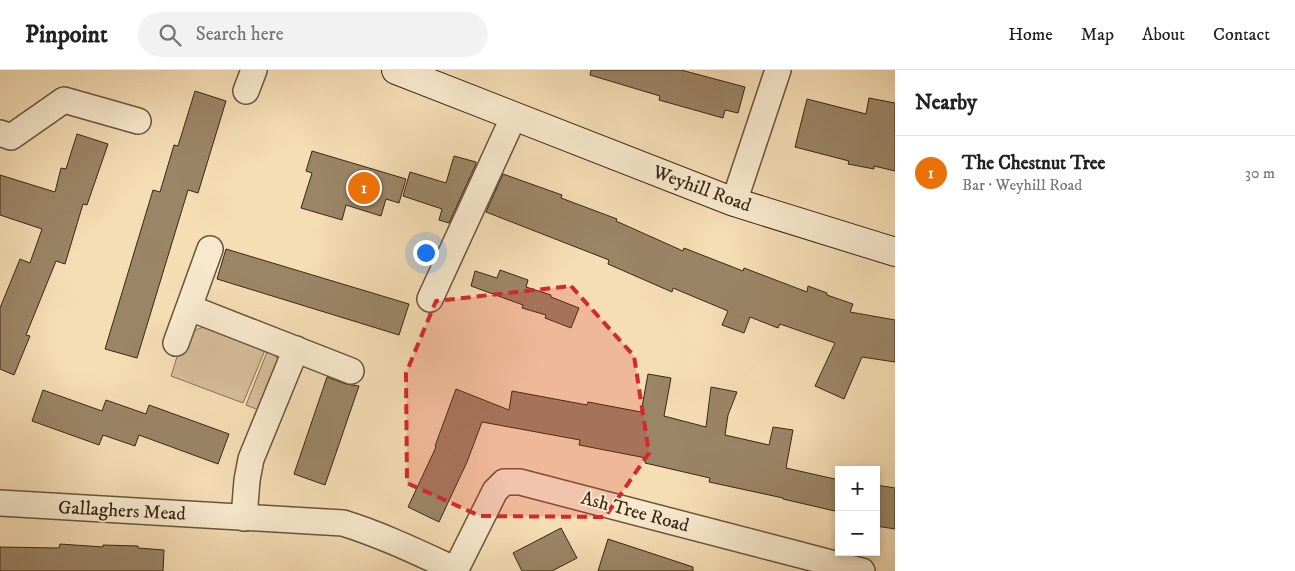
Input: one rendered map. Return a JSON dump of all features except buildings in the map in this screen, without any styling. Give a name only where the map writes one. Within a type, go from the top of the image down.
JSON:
[{"type":"main road","name":"Weyhill Road","points":[[396,70],[635,165],[734,202],[895,252]]},
{"type":"street","points":[[734,202],[778,70]]},
{"type":"street","points":[[0,133],[11,137],[64,100],[138,122]]},
{"type":"street","points":[[430,299],[514,116]]},
{"type":"street","points":[[176,343],[210,249]]},
{"type":"street","points":[[190,308],[351,371]]},
{"type":"street","points":[[244,518],[251,459],[296,349]]},
{"type":"street","name":"Ash Tree Road","points":[[456,570],[495,491],[504,482],[520,482],[862,571]]},
{"type":"street","name":"Gallaghers Mead","points":[[0,503],[343,523],[379,536],[456,570]]},
{"type":"highlighted area","points":[[571,286],[634,356],[649,453],[605,517],[480,516],[407,483],[406,373],[436,301]]},
{"type":"shaded area","points":[[208,326],[267,345],[243,403],[171,376],[179,351],[186,338],[199,329]]},
{"type":"shaded area","points":[[269,347],[278,360],[261,411],[246,405]]},
{"type":"place","name":"The Chestnut Tree","points":[[364,188]]}]
